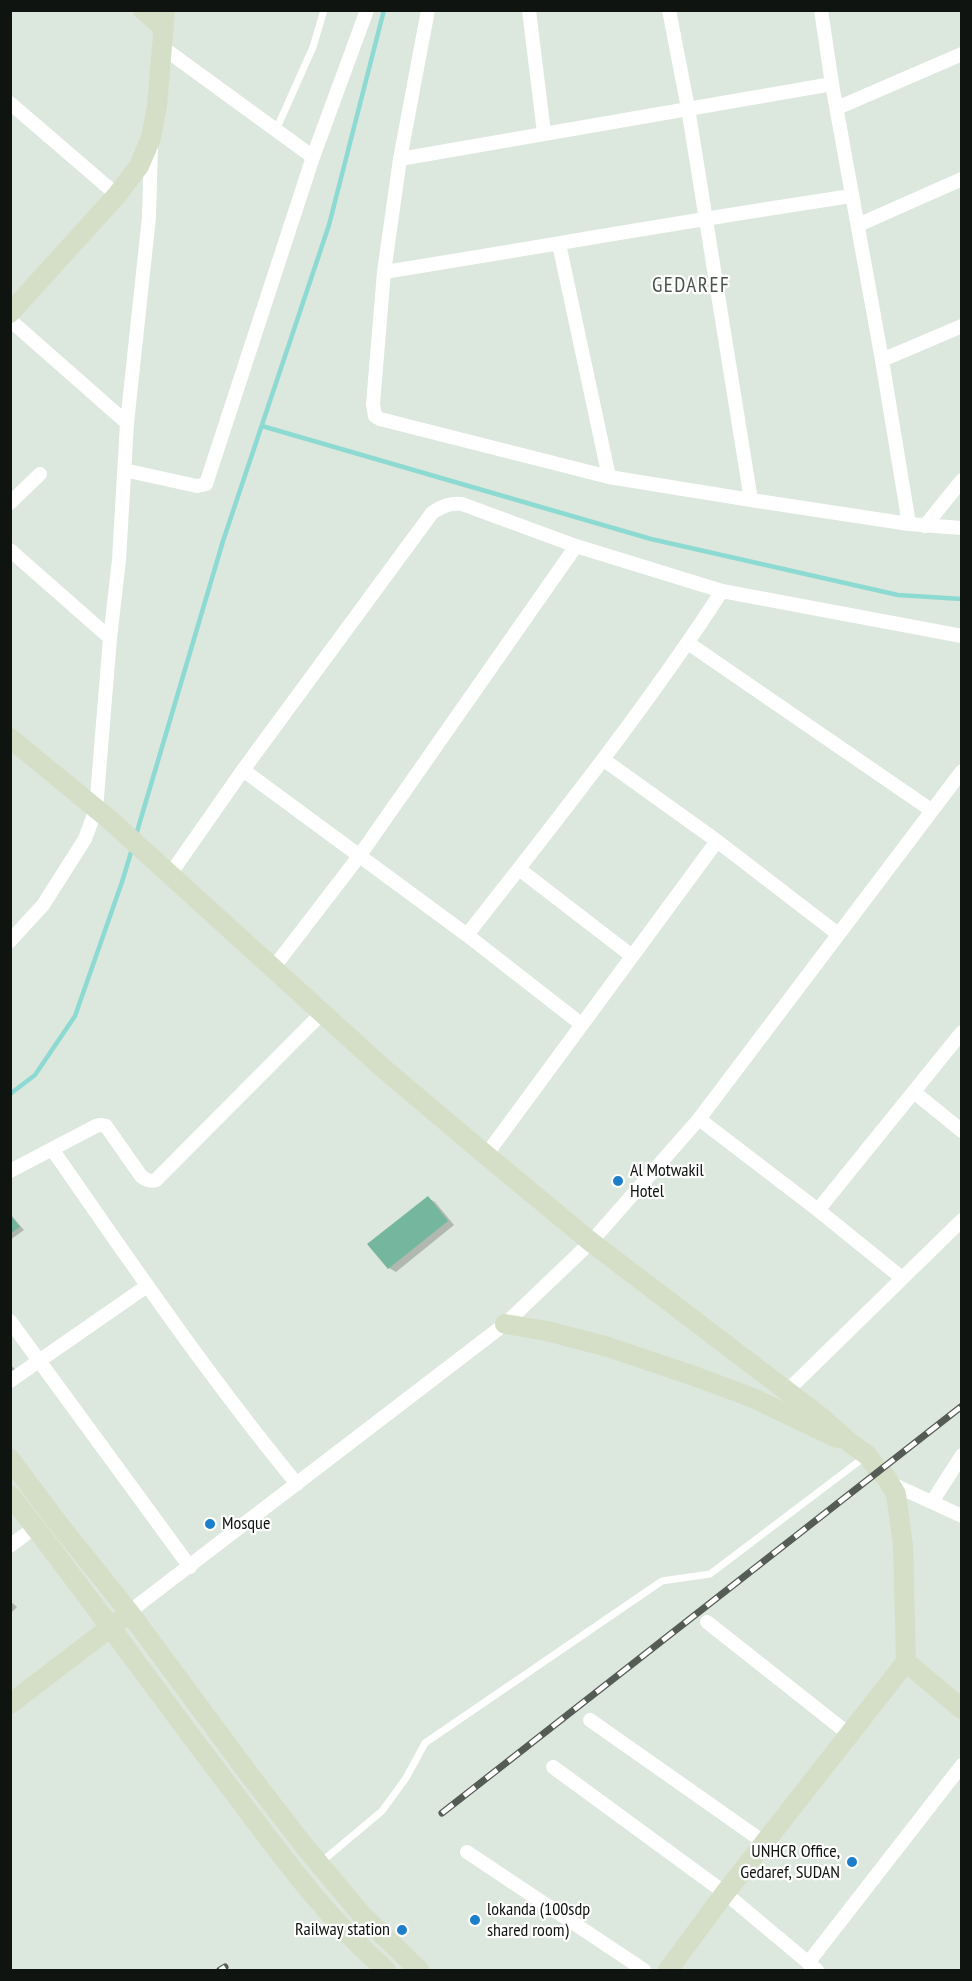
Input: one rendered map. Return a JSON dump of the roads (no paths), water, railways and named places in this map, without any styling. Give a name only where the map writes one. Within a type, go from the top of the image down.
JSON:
[{"type":"street","points":[[143,10],[276,130],[313,158]]},
{"type":"street","points":[[124,470],[197,486],[206,484],[313,158],[367,10]]},
{"type":"street","points":[[428,10],[400,159],[384,272],[373,404],[375,416],[609,477],[909,524],[962,528]]},
{"type":"street","points":[[529,10],[544,133]]},
{"type":"street","points":[[669,10],[688,108],[751,500]]},
{"type":"street","points":[[821,10],[909,524]]},
{"type":"street","points":[[11,940],[43,905],[103,815],[110,638],[128,423],[149,217],[151,138],[157,106],[164,29]]},
{"type":"street","points":[[837,108],[962,54]]},
{"type":"street","points":[[400,159],[832,84]]},
{"type":"street","points":[[10,102],[117,195]]},
{"type":"street","points":[[10,313],[117,195],[139,166],[151,138]]},
{"type":"street","points":[[858,225],[962,179]]},
{"type":"street","points":[[384,272],[705,218],[852,196]]},
{"type":"street","points":[[559,244],[609,477]]},
{"type":"street","points":[[10,320],[128,423]]},
{"type":"street","points":[[882,360],[962,326]]},
{"type":"street","points":[[10,503],[40,474]]},
{"type":"street","points":[[925,526],[962,480]]},
{"type":"street","points":[[166,869],[243,770],[432,513],[442,506],[462,504],[576,546],[722,591],[962,636]]},
{"type":"street","points":[[274,967],[360,855],[576,546]]},
{"type":"street","points":[[10,550],[110,638]]},
{"type":"street","points":[[467,935],[604,760],[688,643],[722,591]]},
{"type":"street","points":[[688,643],[931,810]]},
{"type":"street","points":[[10,738],[166,869],[384,1069],[486,1155],[591,1242],[788,1390],[867,1455],[896,1494],[903,1545],[906,1662],[725,1893],[668,1971]]},
{"type":"street","points":[[604,760],[717,841],[838,934]]},
{"type":"street","points":[[243,770],[467,935],[581,1024]]},
{"type":"street","points":[[10,1704],[505,1324],[591,1242],[699,1119],[931,810],[957,787],[962,771]]},
{"type":"street","points":[[486,1155],[717,841]]},
{"type":"street","points":[[519,869],[632,956]]},
{"type":"street","points":[[10,1171],[102,1125],[106,1126],[141,1176],[146,1180],[156,1180],[322,1013]]},
{"type":"street","points":[[818,1210],[962,1032]]},
{"type":"street","points":[[914,1092],[962,1131]]},
{"type":"street","points":[[699,1119],[902,1278]]},
{"type":"street","points":[[52,1149],[147,1286],[246,1422],[297,1484]]},
{"type":"street","points":[[788,1390],[962,1220]]},
{"type":"street","points":[[10,1381],[147,1286]]},
{"type":"street","points":[[10,1321],[190,1567]]},
{"type":"street","points":[[505,1324],[608,1347],[697,1377],[753,1398],[850,1443]]},
{"type":"street","points":[[932,1502],[962,1455]]},
{"type":"street","points":[[10,1459],[129,1612],[305,1846],[361,1914],[419,1971]]},
{"type":"street","points":[[890,1483],[962,1515]]},
{"type":"street","points":[[10,1495],[285,1861],[350,1936],[386,1971]]},
{"type":"street","points":[[10,1546],[35,1527]]},
{"type":"street","points":[[706,1622],[850,1735]]},
{"type":"street","points":[[906,1662],[962,1708]]},
{"type":"street","points":[[590,1720],[765,1843]]},
{"type":"street","points":[[553,1767],[725,1893],[812,1967],[962,1765]]},
{"type":"street","points":[[285,1861],[305,1846]]},
{"type":"street","points":[[468,1852],[644,1971]]},
{"type":"lane","points":[[276,130],[313,47],[324,10]]},
{"type":"lane","points":[[320,1863],[382,1811],[406,1778],[425,1743],[662,1581],[710,1574],[867,1455]]},
{"type":"waterway","points":[[136,835],[223,541],[329,225],[384,10]]},
{"type":"waterway","points":[[262,426],[651,539],[898,595],[962,599]]},
{"type":"waterway","points":[[10,1094],[35,1075],[75,1016],[132,849]]},
{"type":"railway","points":[[442,1813],[962,1406]]},
{"type":"railway","points":[[220,1970],[225,1967]]},
{"type":"place","name":"Al Motwakil Hotel","points":[[618,1181]]},
{"type":"place","name":"Mosque","points":[[210,1524]]},
{"type":"place","name":"UNHCR Office, Gedaref, SUDAN","points":[[852,1862]]},
{"type":"place","name":"lokanda (100sdp shared room)","points":[[475,1920]]},
{"type":"place","name":"Railway station","points":[[402,1930]]},
{"type":"district","name":"GEDAREF","points":[[691,286]]}]
